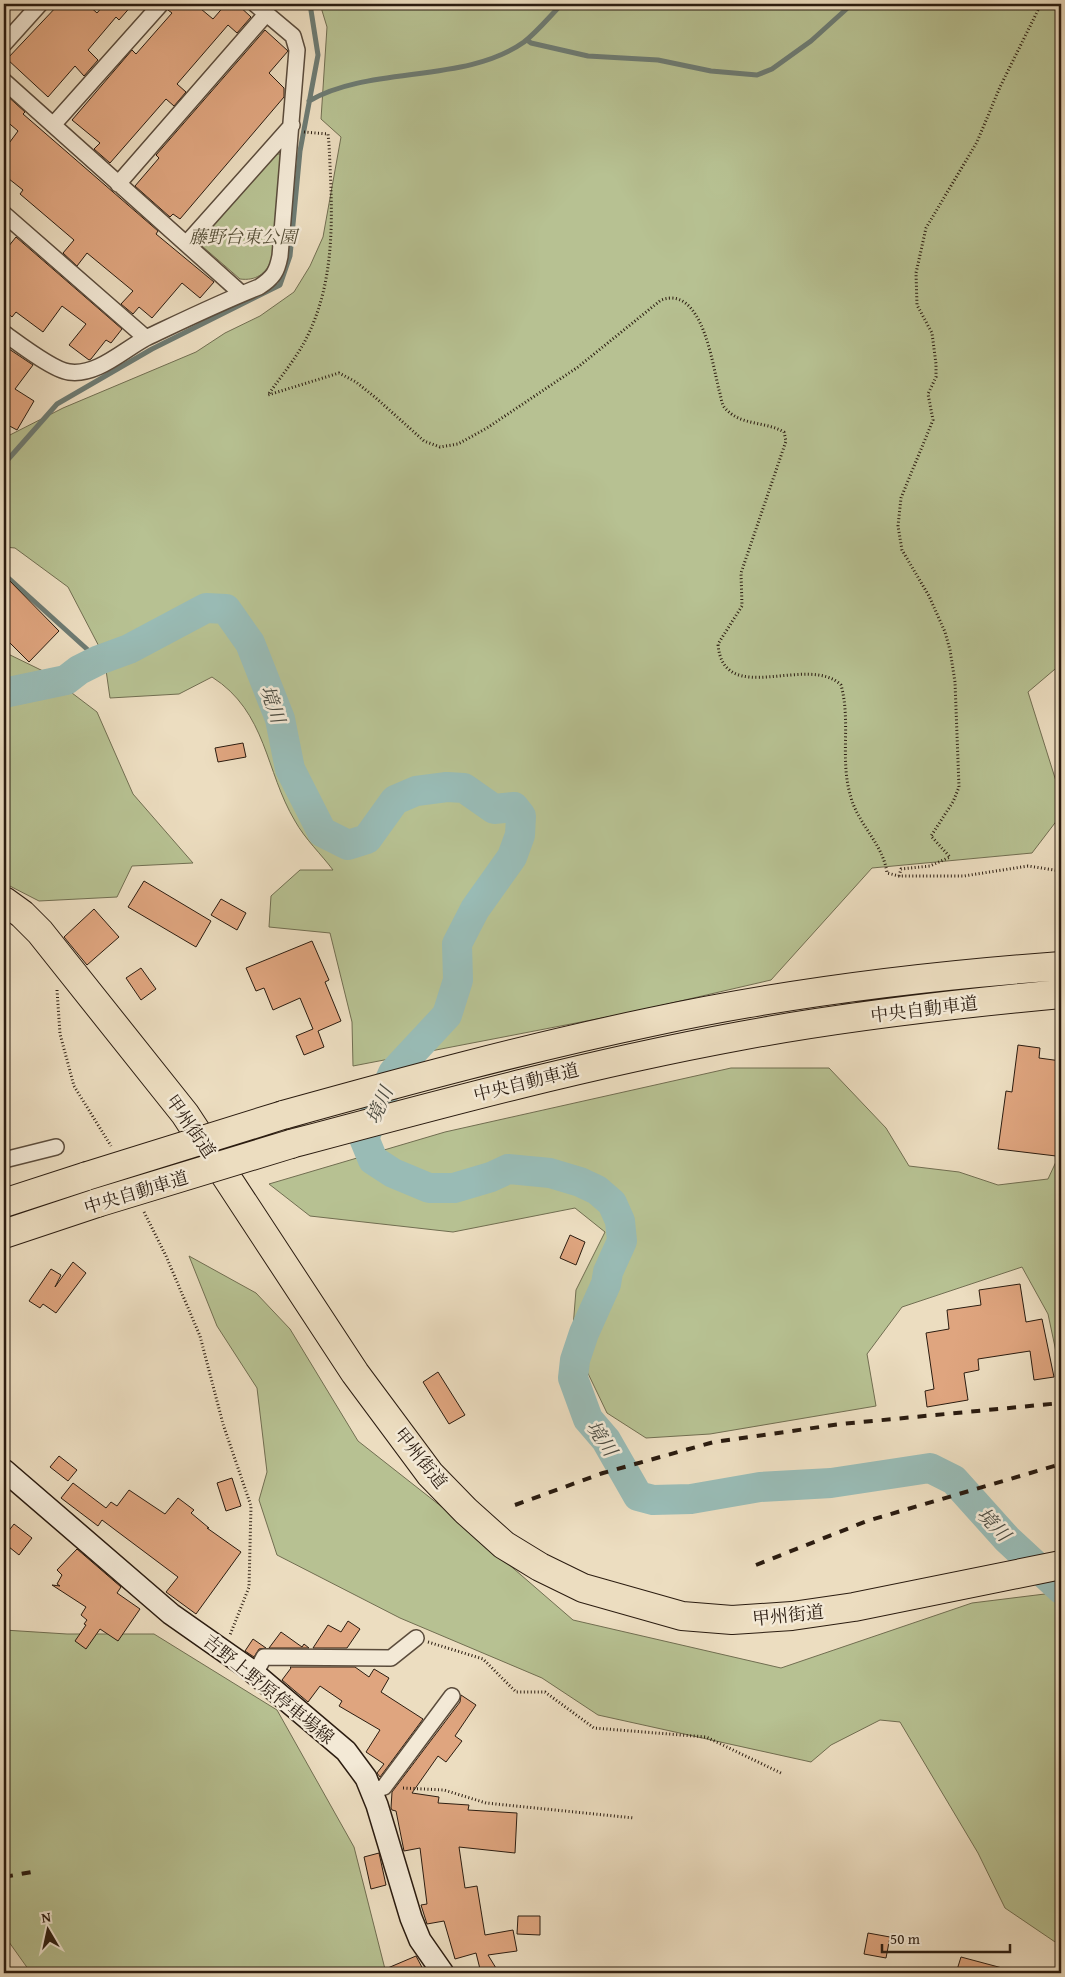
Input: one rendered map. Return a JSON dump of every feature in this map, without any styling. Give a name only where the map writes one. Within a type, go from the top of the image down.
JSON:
[{"type":"highway","name":"甲州街道","points":[[4,901],[28,920],[62,960],[185,1114],[356,1373],[425,1467],[466,1511],[504,1545],[540,1567],[583,1588],[682,1616],[732,1620],[792,1616],[854,1607],[1061,1565]]},
{"type":"highway","name":"中央自動車道","points":[[4,1203],[283,1115],[460,1066],[652,1021],[808,994],[948,976],[1061,966]]},
{"type":"highway","name":"中央自動車道","points":[[4,1234],[97,1203],[291,1144],[468,1096],[586,1067],[743,1035],[888,1012],[1061,994]]},
{"type":"main road","name":"吉野上野原停車場線","points":[[4,1470],[172,1614],[255,1674],[346,1751],[366,1778],[378,1789],[387,1833],[411,1918],[420,1940],[443,1973]]},
{"type":"street","points":[[4,44],[40,4]]},
{"type":"street","points":[[53,126],[161,4]]},
{"type":"street","points":[[4,333],[51,364],[69,372],[100,366],[146,338],[259,287],[272,279],[280,256],[292,125],[297,61],[296,42],[293,36],[261,8],[118,184]]},
{"type":"street","points":[[4,81],[242,294]]},
{"type":"street","points":[[186,244],[292,125]]},
{"type":"street","points":[[4,214],[146,338]]},
{"type":"street","points":[[4,1160],[56,1147]]},
{"type":"street","points":[[255,1674],[264,1657],[391,1658],[416,1638]]},
{"type":"street","points":[[378,1789],[452,1696]]},
{"type":"path","points":[[899,876],[901,870],[930,866],[950,857],[931,836],[953,802],[959,787],[955,682],[950,650],[945,632],[929,596],[902,550],[898,526],[901,498],[933,420],[928,394],[936,376],[936,364],[932,334],[917,305],[916,273],[926,228],[977,142],[1000,87],[1041,4]]},
{"type":"path","points":[[307,132],[328,134],[331,231],[326,282],[308,335],[268,395],[339,373],[356,382],[424,441],[440,447],[458,444],[487,428],[578,367],[661,300],[670,296],[678,297],[688,302],[702,326],[724,407],[742,420],[774,426],[784,432],[786,441],[741,573],[742,606],[740,612],[720,640],[719,654],[726,667],[745,678],[795,674],[821,677],[837,681],[841,684],[846,709],[845,762],[853,804],[863,826],[881,851],[887,873],[899,876],[964,876],[1028,866],[1061,870]]},
{"type":"path","points":[[62,960],[56,980],[60,1034],[74,1086],[115,1153]]},
{"type":"path","points":[[140,1204],[166,1256],[200,1336],[223,1424],[251,1506],[249,1587],[227,1642]]},
{"type":"path","points":[[416,1638],[483,1660],[516,1692],[545,1692],[594,1728],[706,1737],[783,1774]]},
{"type":"path","points":[[378,1789],[444,1790],[486,1803],[634,1818]]},
{"type":"green space","points":[[320,4],[1061,4],[1061,664],[1028,692],[1061,797],[1061,815],[1032,853],[872,868],[771,980],[633,1012],[353,1066],[352,1022],[330,933],[269,927],[271,896],[300,870],[333,870],[295,821],[285,802],[255,725],[244,707],[230,691],[212,677],[179,694],[110,698],[104,656],[68,587],[15,548],[4,547],[4,438],[63,408],[196,352],[225,333],[260,316],[294,292],[310,266],[323,237],[341,137],[321,119],[327,27]]},
{"type":"green space","name":"藤野台東公園","points":[[273,154],[281,154],[272,259],[267,269],[256,278],[240,279],[202,246],[200,236]]},
{"type":"green space","points":[[4,652],[43,671],[97,712],[133,794],[193,863],[132,866],[117,897],[39,901],[4,883]]},
{"type":"green space","points":[[731,1068],[829,1068],[886,1128],[909,1166],[959,1172],[998,1185],[1048,1179],[1061,1151],[1061,1365],[1059,1366],[1048,1314],[1022,1267],[902,1307],[867,1354],[876,1406],[710,1434],[646,1438],[607,1413],[572,1340],[576,1290],[605,1232],[575,1208],[453,1232],[310,1216],[269,1184],[445,1132]]},
{"type":"green space","points":[[189,1256],[256,1293],[290,1329],[358,1441],[447,1511],[573,1620],[781,1668],[972,1603],[1061,1592],[1061,1946],[1005,1908],[978,1853],[900,1722],[880,1720],[831,1745],[811,1762],[598,1715],[542,1678],[400,1618],[277,1555],[259,1500],[267,1472],[257,1388],[217,1326]]},
{"type":"green space","points":[[4,1630],[67,1634],[154,1634],[277,1710],[354,1847],[386,1973],[31,1973],[4,1935]]},
{"type":"building","points":[[59,4],[87,4],[97,13],[103,6],[100,4],[133,4],[119,20],[116,17],[88,50],[98,60],[84,76],[75,66],[48,97],[7,59]]},
{"type":"building","points":[[170,4],[195,4],[213,19],[226,4],[237,4],[251,17],[237,33],[228,25],[177,84],[186,92],[174,106],[166,99],[110,163],[94,149],[100,143],[72,120],[132,50],[136,54],[172,13],[168,10]]},
{"type":"building","points":[[265,30],[288,51],[269,73],[284,88],[284,97],[180,219],[173,214],[170,217],[135,186],[159,158],[156,155]]},
{"type":"building","points":[[4,93],[25,112],[23,114],[158,231],[156,234],[214,282],[200,298],[182,283],[152,318],[139,307],[133,314],[121,304],[133,291],[87,253],[77,266],[63,253],[74,240],[20,194],[23,190],[4,175],[4,150],[18,131],[4,119]]},
{"type":"building","points":[[16,237],[122,329],[111,343],[106,340],[91,359],[89,360],[69,345],[86,324],[62,306],[43,332],[16,312],[12,317],[4,310],[4,252]]},
{"type":"building","points":[[9,349],[33,365],[15,389],[34,401],[17,430],[4,423],[4,356]]},
{"type":"building","points":[[4,575],[59,631],[29,662],[4,637]]},
{"type":"building","points":[[243,743],[246,757],[218,762],[215,748]]},
{"type":"building","points":[[144,881],[211,921],[196,947],[128,907]]},
{"type":"building","points":[[221,899],[246,913],[237,930],[211,915]]},
{"type":"building","points":[[94,909],[119,937],[87,965],[64,937]]},
{"type":"building","points":[[312,941],[329,980],[325,982],[341,1021],[318,1031],[324,1047],[304,1055],[296,1036],[313,1029],[300,998],[273,1010],[264,988],[256,991],[246,968]]},
{"type":"building","points":[[141,968],[156,989],[141,1000],[126,978]]},
{"type":"building","points":[[1018,1045],[1040,1048],[1039,1058],[1061,1061],[1061,1097],[1057,1125],[1061,1126],[1056,1156],[998,1149],[1006,1091],[1012,1092]]},
{"type":"building","points":[[570,1235],[585,1242],[576,1265],[560,1258]]},
{"type":"building","points":[[73,1262],[86,1273],[56,1313],[43,1304],[40,1308],[29,1301],[51,1269],[61,1275],[55,1287]]},
{"type":"building","points":[[1020,1284],[1026,1322],[1042,1319],[1054,1377],[1034,1380],[1030,1351],[978,1359],[979,1370],[964,1373],[968,1400],[927,1407],[925,1391],[934,1389],[926,1333],[949,1329],[947,1310],[981,1305],[979,1290]]},
{"type":"building","points":[[438,1372],[465,1415],[449,1424],[423,1382]]},
{"type":"building","points":[[59,1456],[77,1470],[68,1481],[50,1467]]},
{"type":"building","points":[[232,1478],[241,1506],[226,1511],[217,1483]]},
{"type":"building","points":[[73,1483],[106,1508],[111,1502],[117,1506],[129,1490],[165,1514],[178,1498],[194,1510],[191,1513],[209,1528],[207,1528],[241,1552],[196,1614],[166,1592],[178,1577],[102,1520],[98,1526],[61,1498]]},
{"type":"building","points":[[14,1524],[32,1538],[19,1555],[4,1543],[4,1537]]},
{"type":"building","points":[[77,1549],[121,1587],[117,1593],[140,1609],[118,1641],[100,1629],[86,1649],[75,1641],[86,1625],[84,1624],[87,1620],[81,1615],[86,1607],[52,1585],[60,1586],[57,1584],[62,1575],[57,1570]]},
{"type":"building","points":[[348,1621],[360,1629],[347,1648],[313,1648],[328,1625],[341,1632]]},
{"type":"building","points":[[281,1632],[302,1647],[304,1644],[309,1648],[269,1648]]},
{"type":"building","points":[[253,1639],[266,1648],[259,1649],[254,1657],[245,1651]]},
{"type":"building","points":[[290,1667],[355,1667],[369,1677],[374,1669],[389,1678],[381,1692],[423,1719],[380,1777],[377,1773],[384,1764],[366,1752],[380,1730],[339,1706],[342,1701],[320,1686],[308,1702],[282,1680]]},
{"type":"building","points":[[461,1695],[476,1705],[455,1736],[462,1741],[446,1762],[438,1756],[412,1793],[439,1797],[438,1803],[469,1805],[468,1810],[517,1813],[515,1853],[459,1847],[465,1888],[477,1886],[485,1935],[513,1930],[517,1951],[488,1955],[499,1973],[481,1973],[476,1953],[455,1959],[444,1921],[427,1924],[421,1905],[427,1904],[420,1848],[404,1851],[396,1811],[391,1808],[392,1792],[460,1702]]},
{"type":"building","points":[[379,1853],[386,1885],[371,1889],[364,1857]]},
{"type":"building","points":[[518,1916],[540,1916],[540,1935],[517,1934]]},
{"type":"building","points":[[868,1933],[890,1937],[886,1958],[864,1954]]},
{"type":"building","points":[[416,1956],[425,1973],[376,1973]]},
{"type":"building","points":[[961,1957],[1006,1969],[1005,1973],[956,1973]]},
{"type":"waterway","points":[[4,464],[57,404],[152,349],[280,285],[290,256],[300,151],[318,55],[310,4]]},
{"type":"waterway","points":[[309,101],[334,90],[360,82],[446,70],[474,64],[500,55],[524,42],[562,4]]},
{"type":"waterway","points":[[527,40],[531,43],[588,56],[658,60],[711,71],[757,75],[772,69],[811,41],[852,4]]},
{"type":"waterway","points":[[4,574],[99,660]]},
{"type":"waterway","name":"境川","points":[[4,693],[66,680],[79,670],[129,649],[206,608],[226,609],[250,643],[280,719],[290,769],[322,832],[348,845],[367,839],[395,800],[416,791],[447,787],[464,788],[494,809],[514,807],[521,816],[520,835],[512,857],[475,909],[457,944],[458,980],[447,1015],[393,1073],[364,1138],[373,1160],[393,1173],[429,1188],[454,1188],[491,1177],[508,1169],[550,1173],[580,1182],[597,1190],[612,1203],[620,1221],[622,1241],[608,1272],[606,1284],[584,1333],[575,1360],[573,1378],[588,1419],[606,1440],[638,1496],[653,1500],[691,1499],[760,1487],[831,1483],[930,1468],[954,1480],[1007,1539],[1061,1589]]},
{"type":"railway","points":[[515,1505],[603,1473],[714,1442],[841,1424],[1061,1403]]},
{"type":"railway","points":[[756,1565],[867,1521],[1061,1464]]},
{"type":"railway","points":[[4,1877],[37,1871]]}]
